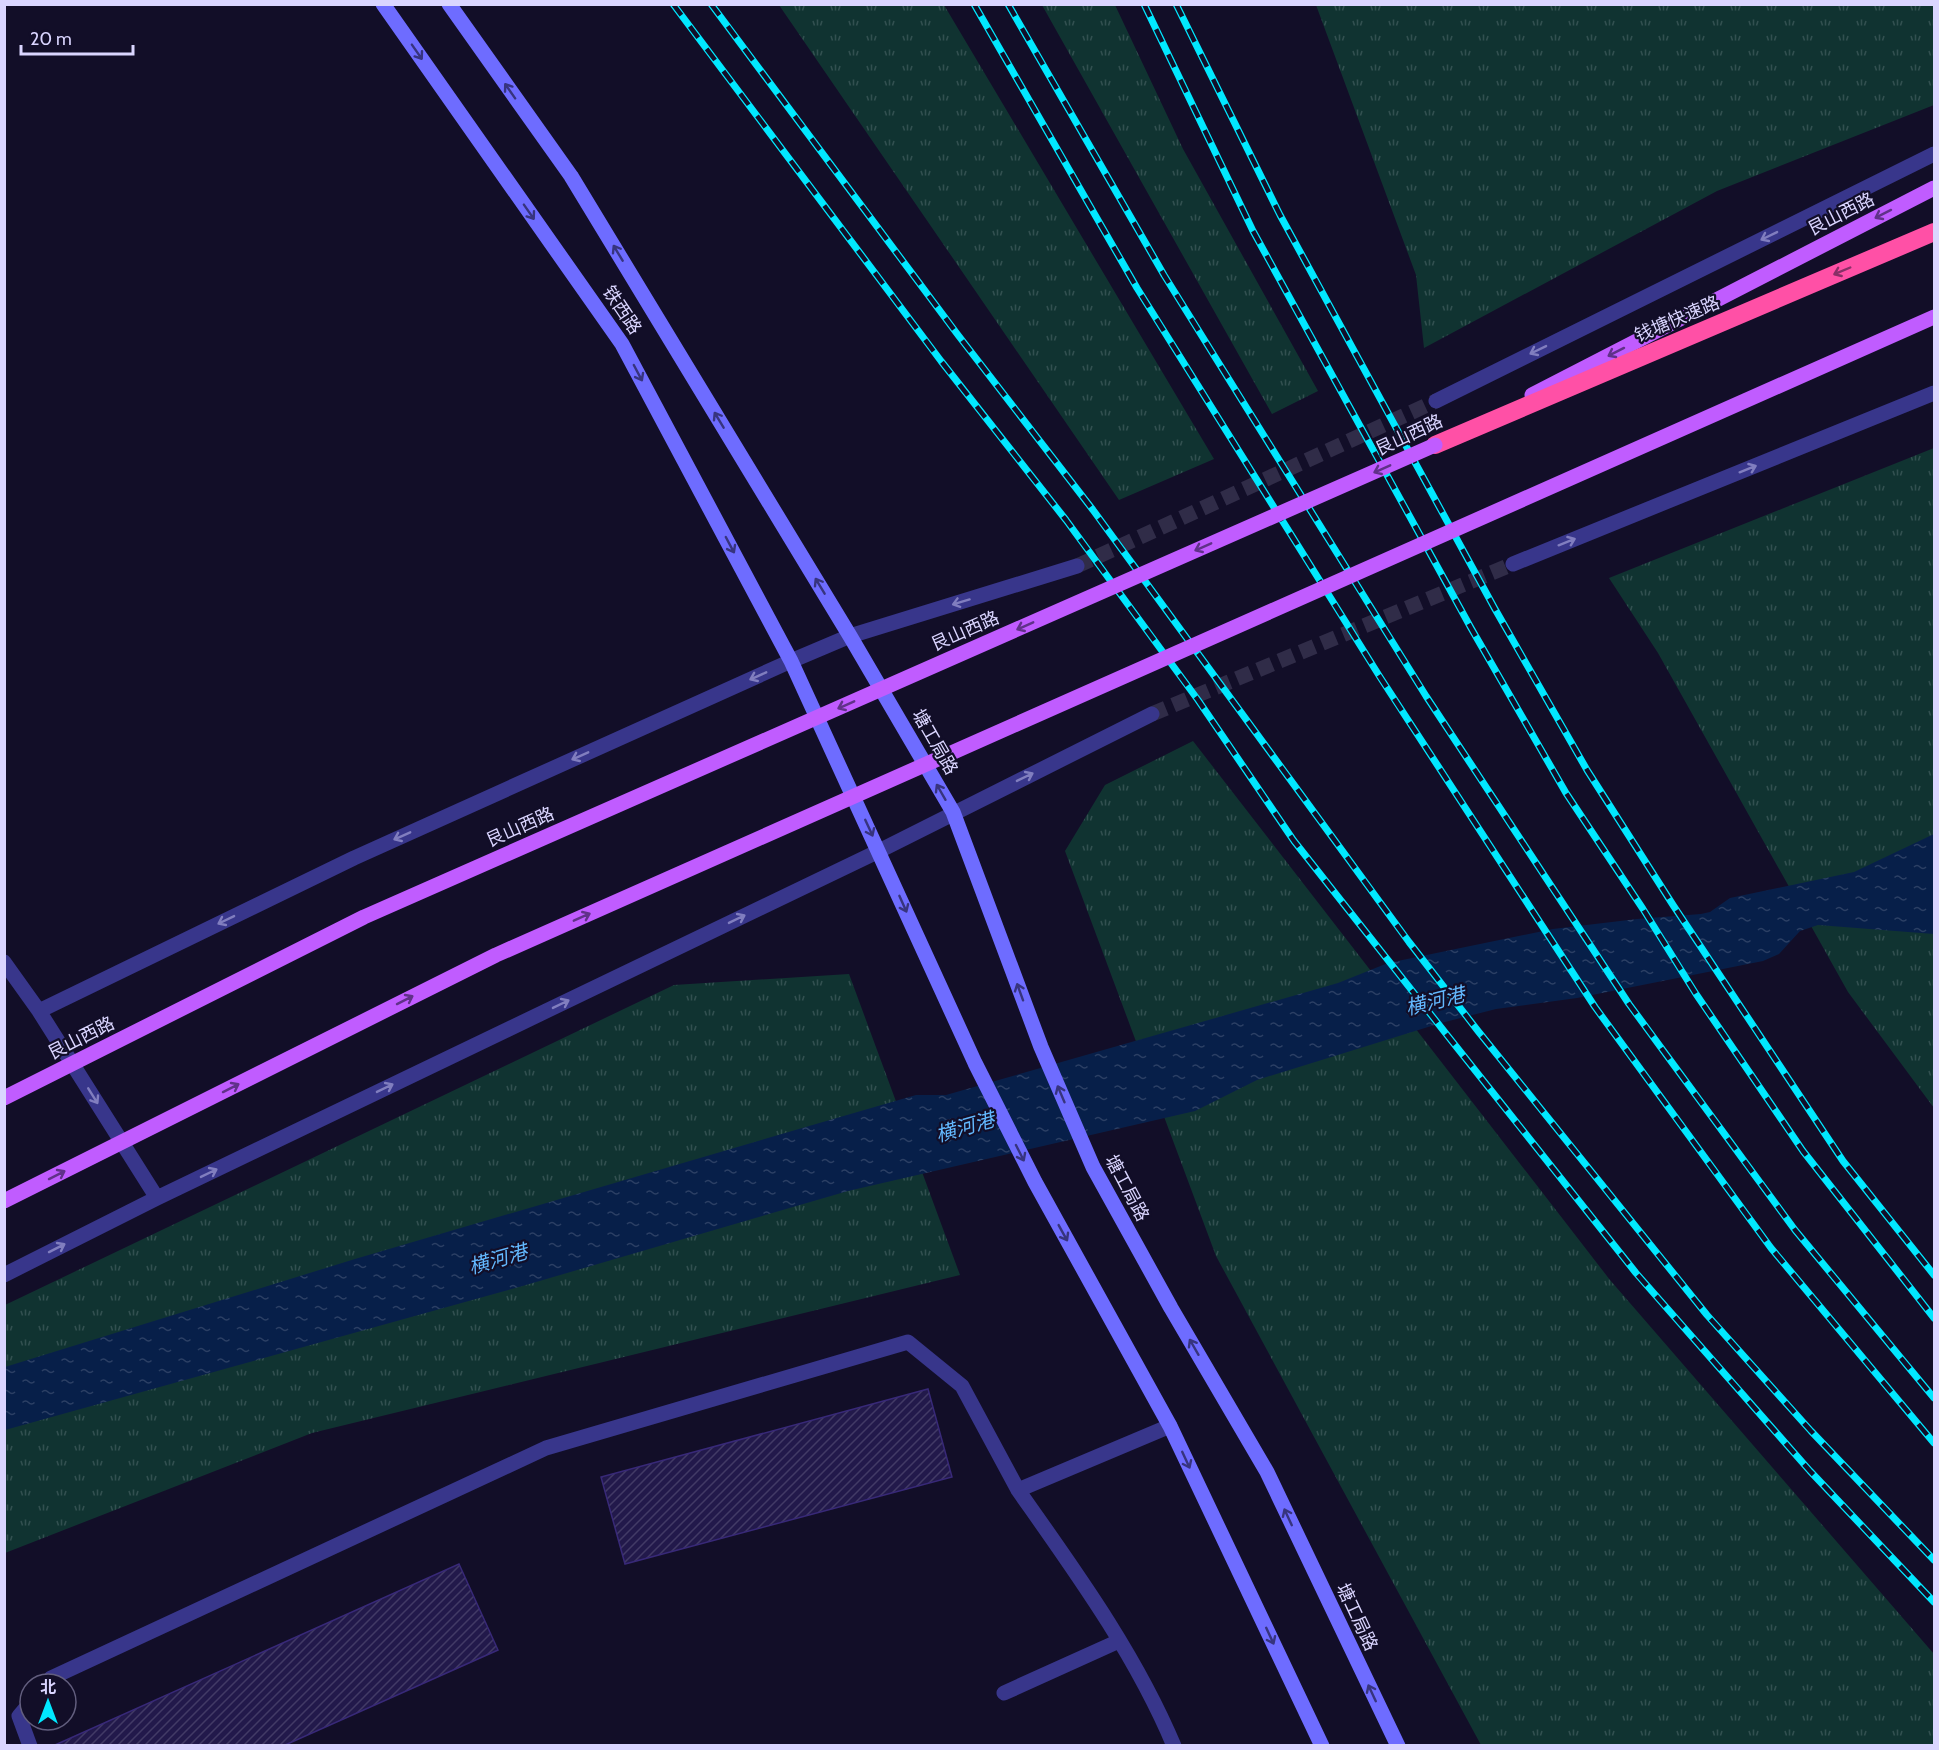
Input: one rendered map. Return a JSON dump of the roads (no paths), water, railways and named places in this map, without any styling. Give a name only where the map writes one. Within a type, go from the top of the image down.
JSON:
[{"type":"highway","name":"钱塘快速路","points":[[1435,445],[1935,232]]},
{"type":"main road","name":"铁西路","points":[[383,4],[622,344],[791,661]]},
{"type":"main road","name":"铁西路","points":[[449,4],[571,176],[850,636]]},
{"type":"main road","name":"艮山西路","points":[[4,1098],[363,917],[1435,445],[1935,188]]},
{"type":"main road","points":[[4,1201],[496,955],[1935,317]]},
{"type":"main road","name":"塘工局路","points":[[850,636],[953,812],[1041,1047],[1093,1167],[1171,1308],[1267,1472],[1398,1746]]},
{"type":"main road","points":[[791,661],[975,1063],[1035,1182],[1170,1426],[1322,1746]]},
{"type":"street","name":"艮山西路","points":[[1436,401],[1935,154]]},
{"type":"street","points":[[1513,564],[1935,393]]},
{"type":"street","name":"艮山西路","points":[[39,1011],[354,858],[791,661],[850,636],[1077,566]]},
{"type":"street","points":[[4,1275],[157,1198],[879,851],[1152,714]]},
{"type":"street","points":[[4,962],[39,1011],[157,1198]]},
{"type":"street","points":[[64,1672],[546,1448],[908,1342],[962,1386],[1018,1490],[1083,1584],[1155,1700],[1174,1746]]},
{"type":"street","points":[[1018,1490],[1170,1426]]},
{"type":"street","points":[[1004,1693],[1119,1641]]},
{"type":"water","name":"横河港","points":[[1934,834],[1934,934],[1818,925],[1800,931],[1779,954],[1763,961],[1577,998],[1496,1009],[1441,1023],[1257,1080],[1195,1111],[848,1191],[519,1287],[5,1430],[5,1367],[355,1259],[816,1124],[916,1095],[946,1095],[1338,983],[1388,963],[1553,929],[1710,912],[1730,898],[1854,872]]},
{"type":"tunnel","points":[[1077,566],[1436,401]]},
{"type":"tunnel","points":[[1152,714],[1513,564]]},
{"type":"railway","points":[[673,4],[941,361],[1066,520],[1198,700],[1294,841],[1451,1040],[1636,1273],[1810,1471],[1934,1602]]},
{"type":"railway","points":[[711,4],[958,335],[1093,510],[1409,942],[1478,1031],[1707,1315],[1811,1431],[1934,1560]]},
{"type":"railway","points":[[974,4],[1137,288],[1380,677],[1595,1007],[1771,1248],[1934,1443]]},
{"type":"railway","points":[[1008,4],[1164,275],[1426,696],[1629,1004],[1795,1230],[1934,1398]]},
{"type":"railway","points":[[1144,4],[1253,231],[1471,628],[1566,793],[1696,994],[1803,1151],[1934,1318]]},
{"type":"railway","points":[[1176,4],[1280,215],[1495,609],[1587,770],[1673,905],[1843,1161],[1934,1275]]}]
